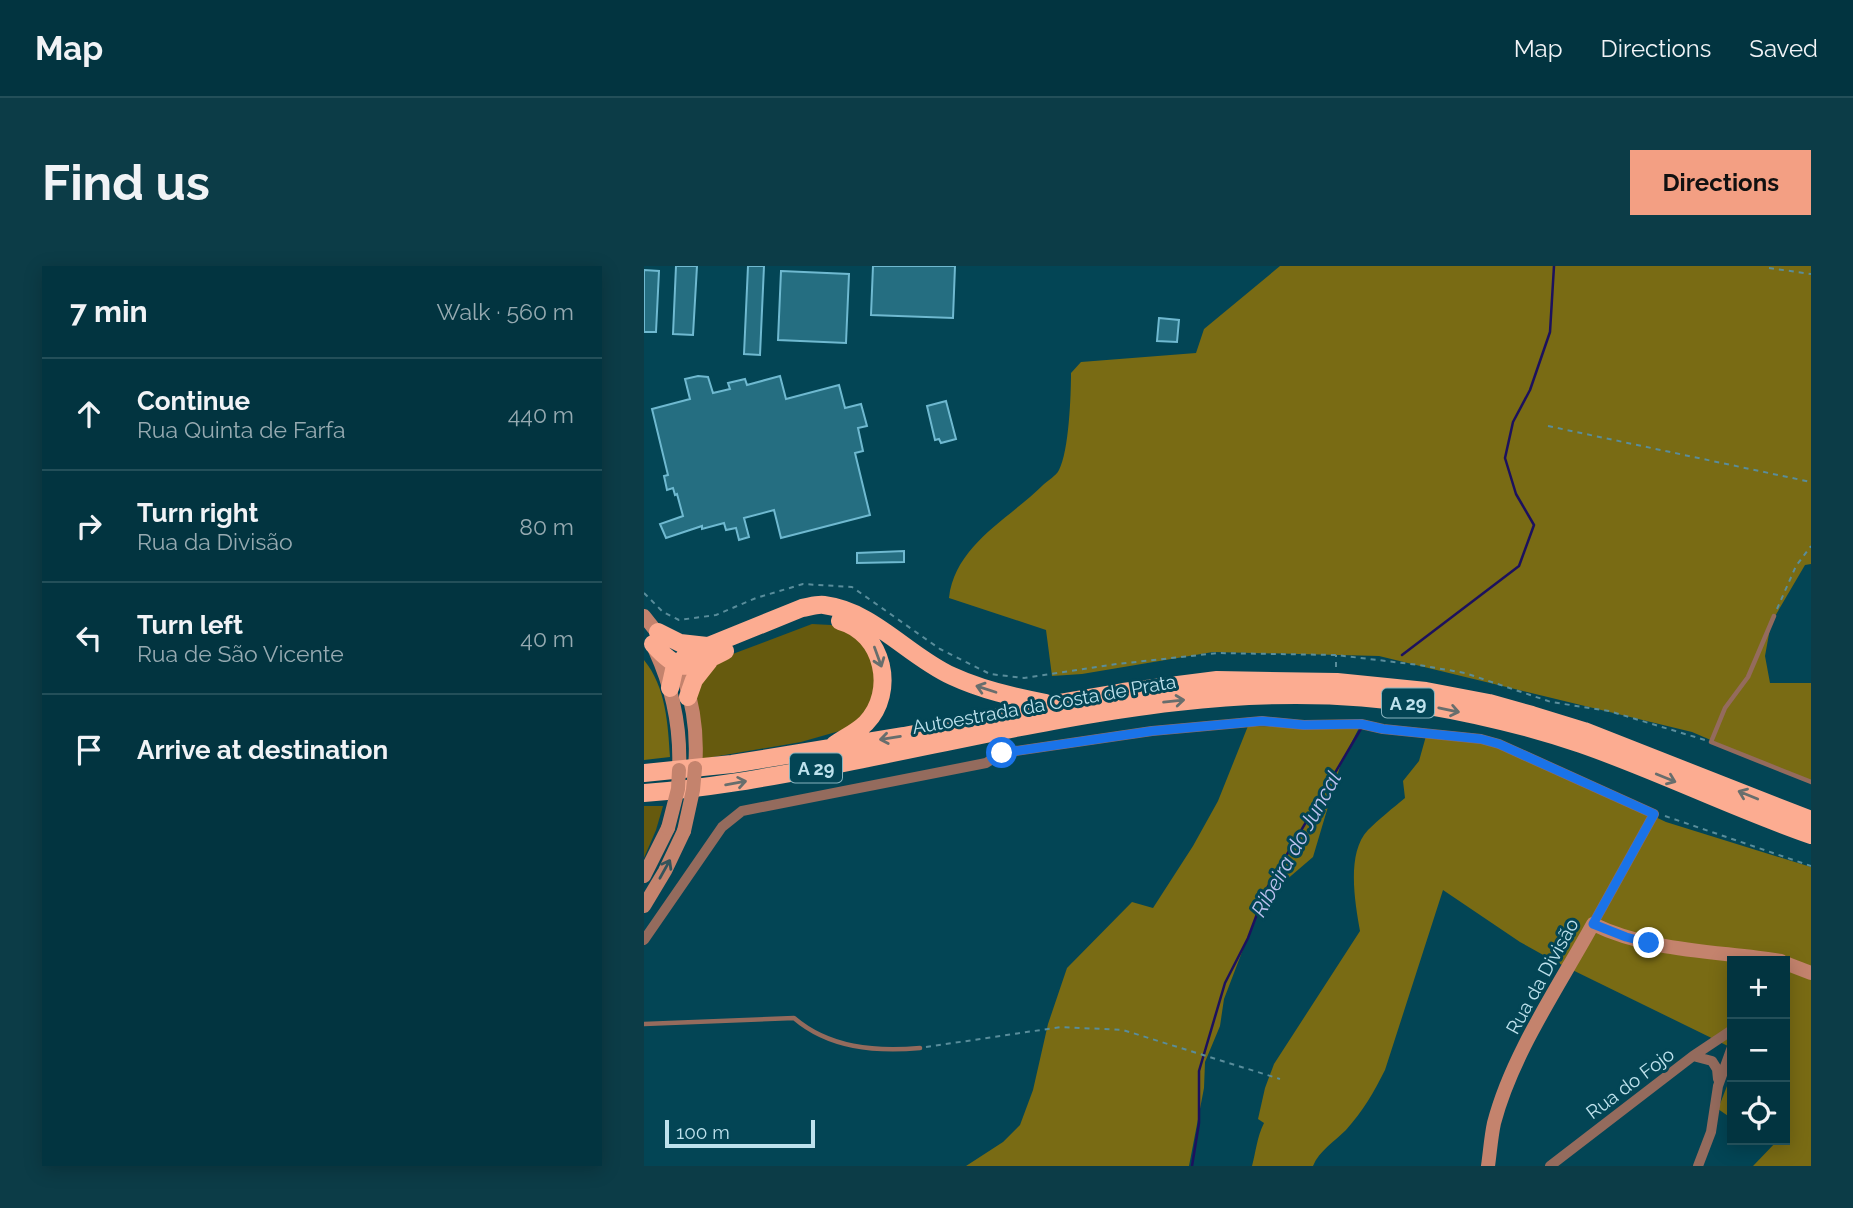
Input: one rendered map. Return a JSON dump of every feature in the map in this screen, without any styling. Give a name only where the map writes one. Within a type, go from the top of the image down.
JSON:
[{"type":"highway","points":[[688,697],[690,688],[712,651],[802,608],[822,604],[869,622],[949,675],[985,689],[1053,704]]},
{"type":"highway","points":[[670,688],[677,665],[686,655],[712,651],[811,617],[829,617],[847,623],[863,634],[874,647],[882,664],[882,684],[878,706],[865,724],[829,748]]},
{"type":"highway","points":[[652,635],[712,651]]},
{"type":"highway","points":[[652,635],[666,659],[677,665]]},
{"type":"highway","name":"Autoestrada da Costa de Prata","points":[[644,773],[732,764],[955,726],[1053,704],[1217,680],[1337,682],[1426,691],[1489,704],[1584,731],[1811,820]]},
{"type":"highway","name":"Autoestrada da Costa de Prata","points":[[644,793],[733,785],[1139,705],[1217,697],[1285,694],[1349,696],[1423,705],[1528,728],[1582,745],[1811,835]]},
{"type":"street","points":[[644,616],[696,749],[693,790],[684,831],[644,906]]},
{"type":"street","points":[[644,876],[668,828],[678,789],[688,697],[677,665]]},
{"type":"street","points":[[644,940],[722,827],[742,811],[986,763],[1002,753],[1152,731],[1262,721],[1304,725],[1361,724],[1383,729],[1481,739],[1499,744],[1654,814]]},
{"type":"street","name":"Rua da Divisão","points":[[1488,1166],[1494,1123],[1527,1041],[1654,814]]},
{"type":"street","points":[[1593,924],[1649,943],[1739,956]]},
{"type":"street","points":[[1790,963],[1811,966]]},
{"type":"street","points":[[1790,965],[1811,973]]},
{"type":"street","name":"Rua do Fojo","points":[[1550,1166],[1693,1056],[1727,1033]]},
{"type":"street","points":[[1693,1056],[1712,1061],[1717,1069],[1718,1086]]},
{"type":"street","points":[[1698,1166],[1711,1132],[1718,1086],[1727,1062]]},
{"type":"lane","points":[[1774,616],[1748,677],[1725,708],[1711,742],[1811,782]]},
{"type":"lane","points":[[644,1024],[794,1018],[809,1031],[828,1040],[890,1051],[920,1048]]},
{"type":"path","points":[[1769,268],[1811,274]]},
{"type":"path","points":[[1548,426],[1811,482]]},
{"type":"path","points":[[1774,616],[1796,566],[1811,546]]},
{"type":"path","points":[[644,593],[663,612],[679,620],[716,615],[756,597],[803,584],[852,587],[940,649],[990,674],[1024,678],[1218,653],[1336,655],[1465,673],[1551,702],[1609,711],[1711,742]]},
{"type":"path","points":[[1336,655],[1336,668]]},
{"type":"path","points":[[1654,814],[1679,820],[1811,866]]},
{"type":"path","points":[[920,1048],[1060,1027],[1123,1030],[1280,1079]]},
{"type":"shaded area","points":[[1280,266],[1811,266],[1811,564],[1805,565],[1771,623],[1765,656],[1770,683],[1811,683],[1811,781],[1692,732],[1379,656],[1213,652],[1082,674],[1052,676],[1046,630],[949,598],[953,579],[972,548],[1059,470],[1067,437],[1071,373],[1081,362],[1196,353],[1204,329]]},
{"type":"shaded area","points":[[812,624],[831,625],[851,633],[864,645],[877,673],[870,705],[859,720],[843,730],[801,742],[701,759],[696,699],[702,680],[722,658]]},
{"type":"shaded area","points":[[644,660],[661,694],[667,719],[670,757],[644,760]]},
{"type":"shaded area","points":[[1248,726],[1359,728],[1341,763],[1313,857],[1285,881],[1265,892],[1224,999],[1220,1026],[1205,1062],[1204,1088],[1189,1166],[966,1166],[1003,1142],[1020,1125],[1033,1090],[1048,1024],[1067,968],[1132,902],[1153,908],[1218,801]]},
{"type":"shaded area","points":[[1426,736],[1486,743],[1592,787],[1666,822],[1811,867],[1811,1166],[1753,1166],[1773,1145],[1790,1145],[1790,956],[1727,956],[1727,1046],[1554,961],[1520,942],[1443,890],[1385,1070],[1363,1108],[1346,1130],[1323,1151],[1313,1166],[1252,1166],[1264,1123],[1258,1119],[1274,1064],[1360,931],[1354,865],[1361,840],[1372,826],[1405,798],[1403,781],[1419,761]]},
{"type":"shaded area","points":[[644,806],[663,806],[644,858]]},
{"type":"shaded area","points":[[1727,1086],[1727,1115],[1718,1109]]},
{"type":"building","points":[[676,266],[697,266],[693,335],[673,334]]},
{"type":"building","points":[[748,266],[764,266],[760,355],[744,354]]},
{"type":"building","points":[[873,266],[955,266],[953,318],[871,315]]},
{"type":"building","points":[[644,270],[659,271],[656,332],[644,332]]},
{"type":"building","points":[[781,271],[849,274],[846,343],[778,340]]},
{"type":"building","points":[[1159,318],[1179,320],[1177,342],[1157,341]]},
{"type":"building","points":[[780,376],[786,399],[839,385],[845,408],[861,404],[867,426],[858,428],[863,451],[855,453],[870,515],[781,538],[774,510],[744,518],[749,537],[739,540],[736,528],[726,530],[724,523],[702,529],[702,526],[666,538],[660,524],[683,516],[677,494],[675,495],[673,488],[667,490],[664,476],[668,475],[652,409],[690,399],[685,379],[708,377],[713,393],[730,389],[728,383],[745,379],[747,385]]},
{"type":"building","points":[[946,401],[956,439],[941,443],[939,439],[935,440],[927,406]]},
{"type":"building","points":[[904,551],[904,562],[857,563],[857,553]]},
{"type":"waterway","name":"Ribeira do Juncal","points":[[1402,655],[1519,566],[1534,525],[1516,494],[1505,458],[1513,422],[1530,390],[1550,332],[1554,266]]},
{"type":"waterway","name":"Ribeira do Juncal","points":[[1192,1166],[1199,1123],[1199,1071],[1225,983],[1248,938],[1266,890],[1362,727]]},
{"type":"route","points":[[1002,753],[1087,739],[1262,721],[1304,725],[1361,724],[1383,729],[1481,739],[1499,744],[1654,814],[1593,924],[1607,931],[1649,943]]}]
